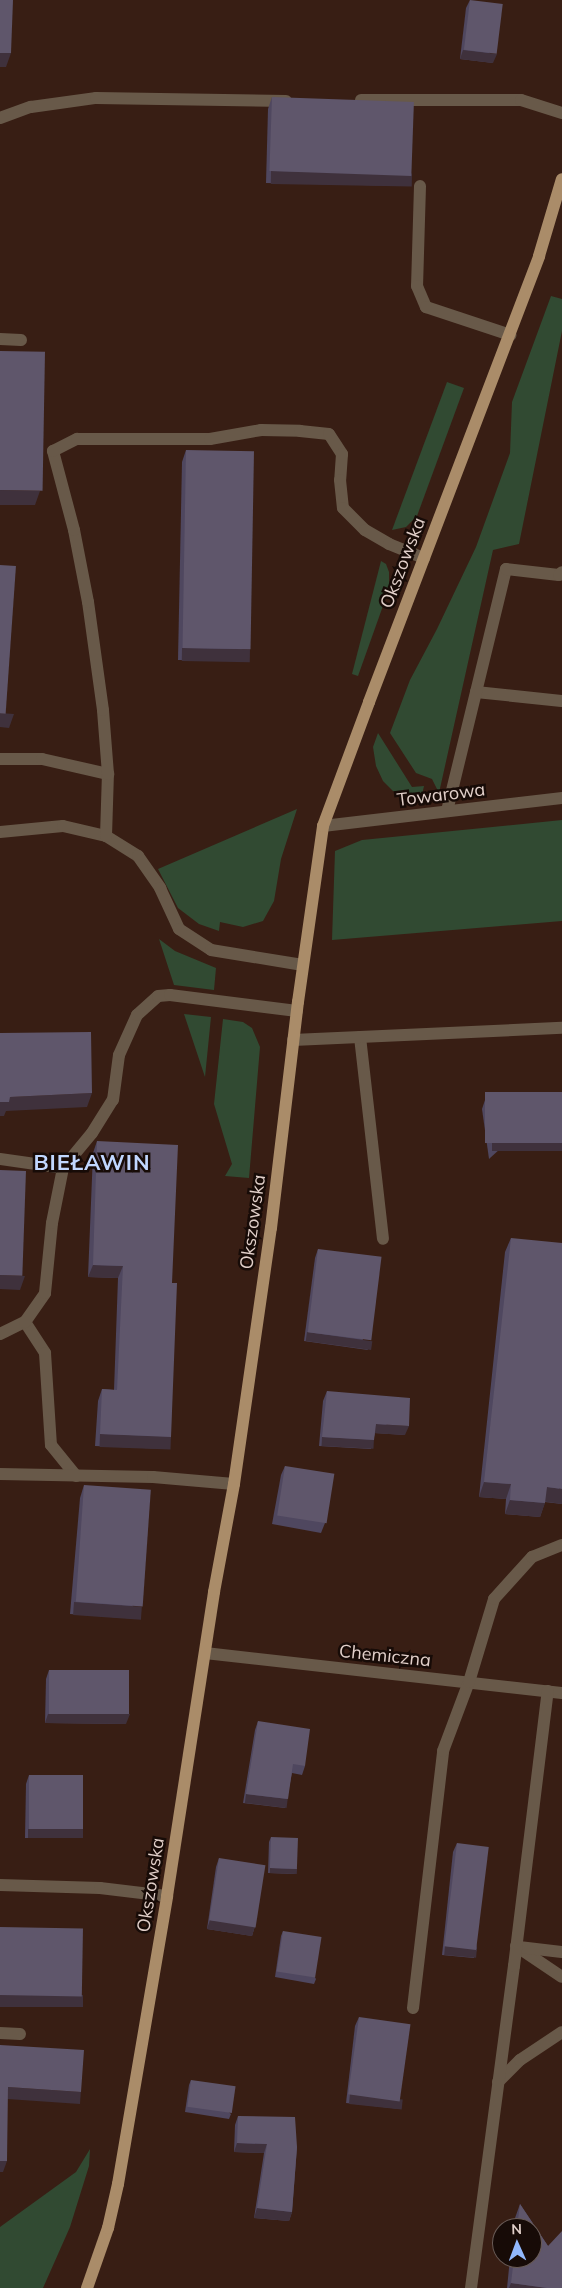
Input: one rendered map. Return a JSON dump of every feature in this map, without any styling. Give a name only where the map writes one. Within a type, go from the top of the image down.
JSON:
[{"type":"main road","name":"Okszowska","points":[[87,2288],[108,2228],[118,2184],[234,1484],[271,1228],[303,965],[324,826],[510,335],[539,256],[562,180]]},
{"type":"street","points":[[0,118],[31,107],[96,98],[303,101]]},
{"type":"street","points":[[351,101],[521,100],[562,112]]},
{"type":"street","points":[[420,186],[417,286],[426,307],[510,335]]},
{"type":"street","points":[[0,339],[21,340]]},
{"type":"street","points":[[106,836],[108,774],[103,710],[88,602],[74,530],[52,451],[77,439],[210,439],[261,430],[329,434],[342,454],[340,480],[343,508],[365,530],[389,544],[424,558]]},
{"type":"street","points":[[447,812],[506,569],[559,575],[562,572]]},
{"type":"street","points":[[476,692],[562,702]]},
{"type":"street","points":[[0,759],[42,759],[108,774]]},
{"type":"street","name":"Towarowa","points":[[324,826],[562,798]]},
{"type":"street","points":[[0,832],[63,826],[106,836],[138,856],[160,888],[179,929],[211,950],[303,965]]},
{"type":"street","points":[[0,1334],[25,1322],[45,1293],[52,1223],[63,1168],[92,1133],[113,1100],[119,1055],[137,1015],[158,996],[217,1000],[297,1011]]},
{"type":"street","points":[[293,1040],[562,1028]]},
{"type":"street","points":[[360,1037],[382,1239]]},
{"type":"street","points":[[0,1159],[63,1168]]},
{"type":"street","points":[[25,1322],[45,1353],[52,1445],[76,1476]]},
{"type":"street","points":[[0,1474],[153,1477],[234,1484]]},
{"type":"street","points":[[414,2008],[443,1751],[469,1682],[494,1599],[532,1557],[562,1545]]},
{"type":"street","name":"Chemiczna","points":[[205,1653],[562,1693]]},
{"type":"street","points":[[471,2288],[548,1691]]},
{"type":"street","points":[[0,1885],[100,1888],[167,1896]]},
{"type":"street","points":[[516,1946],[562,1952]]},
{"type":"street","points":[[516,1946],[562,1977]]},
{"type":"street","points":[[498,2082],[520,2060],[562,2032]]},
{"type":"street","points":[[0,2033],[20,2034]]},
{"type":"green space","points":[[551,296],[562,299],[562,331],[519,544],[493,550],[439,793],[432,779],[416,773],[390,733],[410,680],[437,629],[476,547],[510,453],[512,402]]},
{"type":"green space","points":[[447,382],[464,388],[417,516],[406,527],[392,530]]},
{"type":"green space","points":[[381,561],[386,564],[389,572],[389,589],[358,676],[352,674]]},
{"type":"green space","points":[[378,733],[412,787],[424,786],[422,795],[406,796],[393,791],[383,781],[376,766],[373,747]]},
{"type":"green space","points":[[297,809],[281,859],[274,901],[263,921],[243,927],[220,922],[219,931],[199,924],[178,908],[158,869]]},
{"type":"green space","points":[[562,820],[562,921],[332,940],[335,851],[362,840]]},
{"type":"green space","points":[[159,939],[175,951],[216,968],[214,990],[174,985]]},
{"type":"green space","points":[[184,1014],[211,1017],[205,1077]]},
{"type":"green space","points":[[223,1019],[243,1022],[252,1028],[260,1047],[249,1178],[225,1176],[232,1164],[214,1104]]},
{"type":"green space","points":[[90,2149],[89,2166],[70,2227],[43,2288],[0,2288],[0,2227],[76,2172]]},
{"type":"building","points":[[0,0],[13,0],[11,53],[0,53]]},
{"type":"building","points":[[470,0],[503,4],[497,54],[464,50]]},
{"type":"building","points":[[272,97],[414,102],[411,176],[269,171]]},
{"type":"building","points":[[0,351],[45,352],[43,491],[0,490]]},
{"type":"building","points":[[186,450],[254,451],[251,649],[183,648]]},
{"type":"building","points":[[0,565],[16,566],[6,714],[0,713]]},
{"type":"building","points":[[91,1032],[92,1093],[10,1097],[9,1102],[0,1102],[0,1033]]},
{"type":"building","points":[[485,1092],[562,1092],[562,1143],[485,1143]]},
{"type":"building","points":[[97,1141],[178,1145],[172,1283],[177,1283],[171,1437],[100,1434],[102,1389],[117,1390],[123,1266],[93,1265]]},
{"type":"building","points":[[0,1170],[26,1171],[22,1276],[0,1275]]},
{"type":"building","points":[[511,1238],[562,1243],[562,1489],[547,1487],[545,1503],[510,1500],[511,1484],[484,1482]]},
{"type":"building","points":[[318,1249],[382,1257],[371,1340],[308,1332]]},
{"type":"building","points":[[327,1391],[410,1398],[409,1426],[376,1424],[374,1440],[322,1437]]},
{"type":"building","points":[[285,1466],[334,1474],[327,1523],[277,1515]]},
{"type":"building","points":[[84,1485],[151,1490],[143,1606],[76,1602]]},
{"type":"building","points":[[49,1670],[129,1670],[129,1714],[49,1714]]},
{"type":"building","points":[[258,1721],[310,1729],[305,1766],[293,1764],[288,1799],[246,1794]]},
{"type":"building","points":[[29,1775],[83,1775],[83,1829],[29,1829]]},
{"type":"building","points":[[271,1837],[298,1838],[297,1869],[270,1868]]},
{"type":"building","points":[[457,1843],[489,1847],[476,1950],[444,1946]]},
{"type":"building","points":[[219,1858],[265,1865],[256,1928],[209,1920]]},
{"type":"building","points":[[0,1927],[83,1928],[82,1996],[0,1995]]},
{"type":"building","points":[[283,1931],[322,1937],[315,1978],[277,1971]]},
{"type":"building","points":[[359,2017],[410,2024],[400,2101],[348,2094]]},
{"type":"building","points":[[0,2045],[84,2050],[81,2092],[8,2087],[7,2161],[0,2161]]},
{"type":"building","points":[[191,2080],[236,2086],[232,2113],[187,2107]]},
{"type":"building","points":[[238,2116],[295,2117],[297,2147],[292,2212],[257,2208],[267,2144],[237,2143]]},
{"type":"building","points":[[520,2204],[529,2218],[518,2218]]},
{"type":"building","points":[[562,2231],[562,2288],[511,2283],[513,2268],[542,2268],[542,2237],[548,2246]]},
{"type":"district","name":"BIEŁAWIN","points":[[92,1163]]}]
